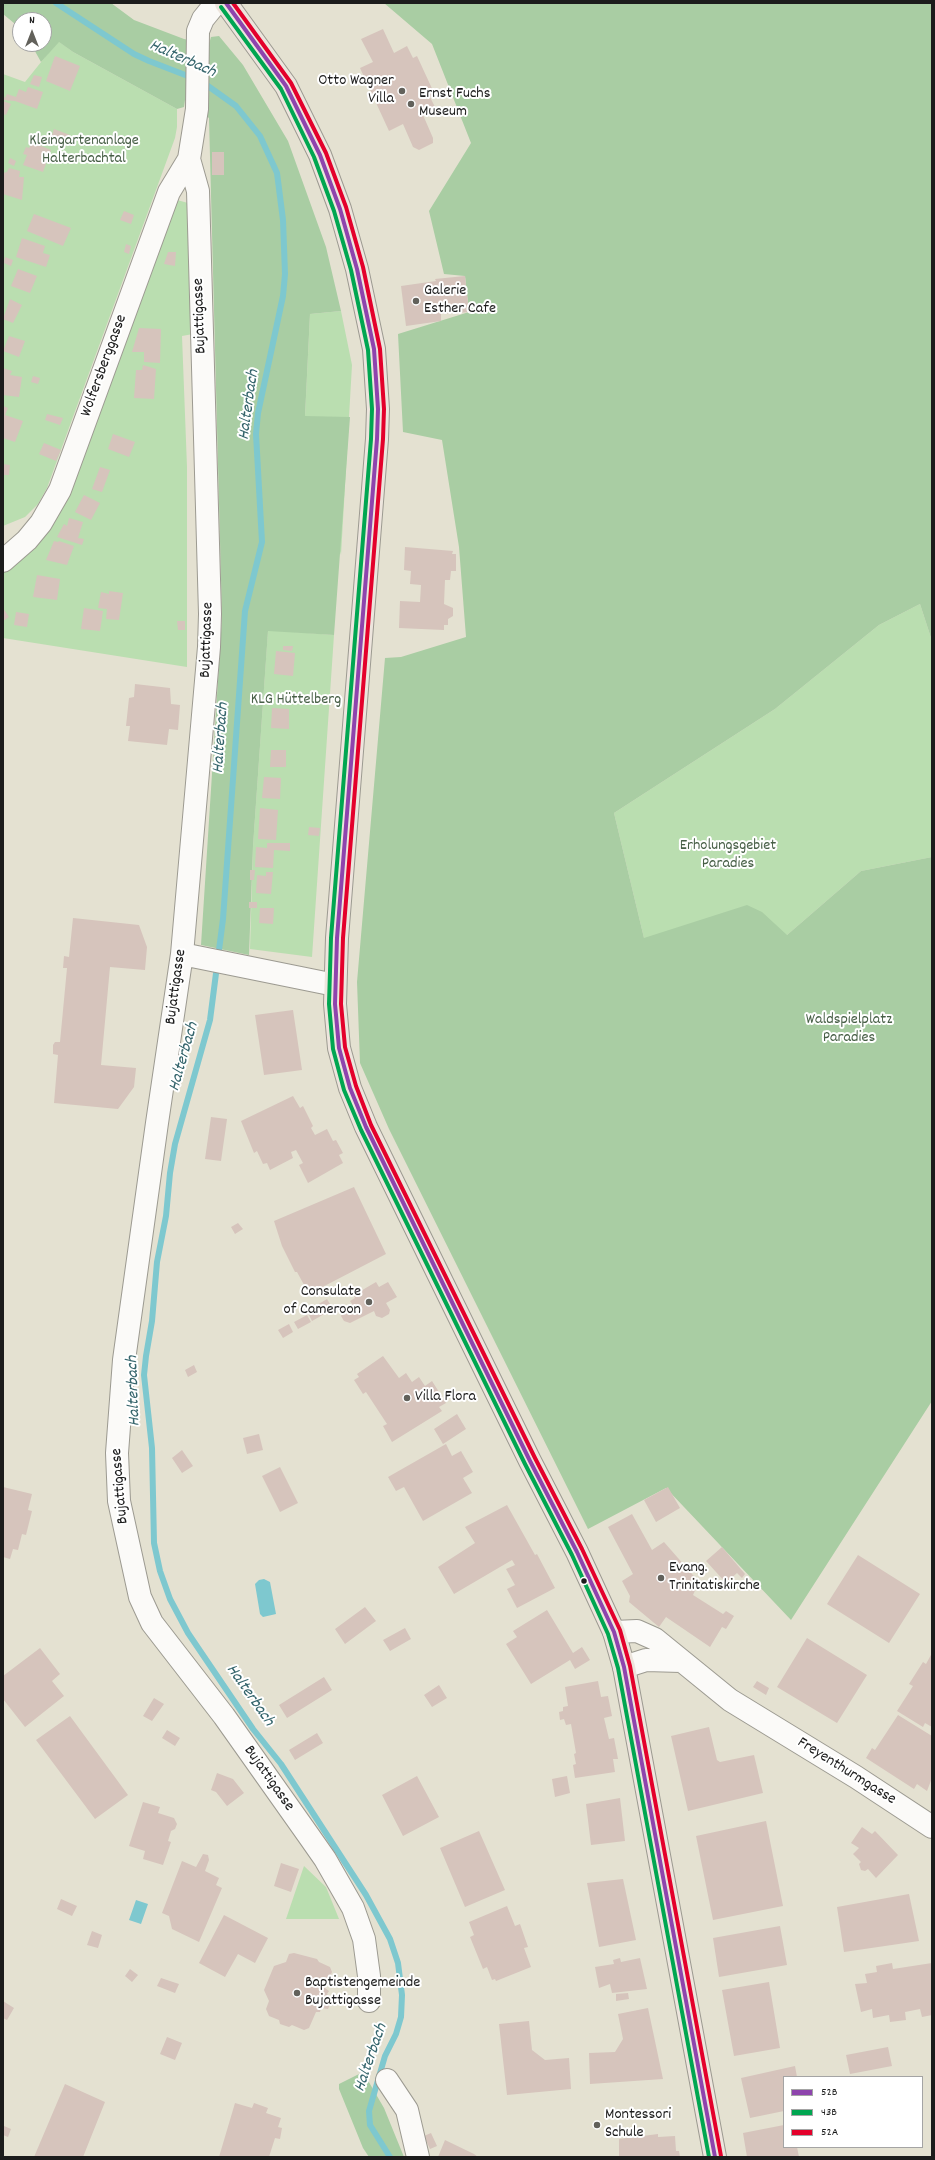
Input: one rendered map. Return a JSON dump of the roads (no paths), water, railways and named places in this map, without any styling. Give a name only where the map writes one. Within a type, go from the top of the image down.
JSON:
[{"type":"main road","points":[[226,3],[286,86],[320,155],[340,209],[357,269],[374,349],[378,409],[377,439],[335,985],[339,1048],[350,1088],[360,1114],[481,1364],[584,1564],[614,1632],[624,1667],[715,2157]]},
{"type":"street","name":"Bujattigasse","points":[[216,3],[209,10],[200,24],[196,43],[197,109],[189,159],[198,191],[210,614],[208,670],[182,954],[124,1360],[117,1453],[122,1520],[140,1597],[152,1623],[224,1716],[325,1859],[353,1908],[364,1939],[369,1976],[368,2001]]},
{"type":"street","name":"Wolfersberggasse","points":[[3,561],[27,540],[41,523],[60,490],[169,192],[189,159]]},
{"type":"street","points":[[182,954],[335,985]]},
{"type":"street","name":"Freyenthurmgasse","points":[[614,1632],[630,1630],[645,1634],[664,1645],[681,1661],[736,1704],[856,1776],[932,1827]]},
{"type":"street","points":[[624,1667],[646,1660],[681,1661]]},
{"type":"street","points":[[387,2080],[407,2110],[418,2157]]},
{"type":"water","points":[[264,1579],[270,1582],[276,1614],[263,1617],[260,1614],[255,1584],[259,1580]]},
{"type":"water","points":[[136,1900],[148,1904],[141,1924],[129,1920]]},
{"type":"waterway","name":"Halterbach","points":[[56,3],[134,54],[193,78]]},
{"type":"waterway","name":"Halterbach","points":[[201,81],[236,106],[260,136],[277,173],[283,220],[285,274],[283,296],[258,413],[256,434],[262,542],[245,611],[223,919],[210,1020],[175,1144],[170,1173],[166,1216],[157,1262],[152,1321],[144,1375],[152,1448],[154,1543],[160,1571],[170,1599],[188,1633],[253,1729],[281,1764],[366,1895],[390,1939],[398,1963],[402,1995],[401,2017],[396,2034],[385,2056],[369,2111],[370,2125],[390,2157]]},
{"type":"place","name":"Otto Wagner Villa","points":[[402,91]]},
{"type":"place","name":"Ernst Fuchs Museum","points":[[411,104]]},
{"type":"place","name":"Galerie Esther Cafe","points":[[416,301]]},
{"type":"place","name":"Consulate of Cameroon","points":[[369,1302]]},
{"type":"place","name":"Villa Flora","points":[[407,1398]]},
{"type":"place","name":"Evang. Trinitatiskirche","points":[[661,1578]]},
{"type":"place","name":"Baptistengemeinde Bujattigasse","points":[[297,1993]]},
{"type":"place","name":"Montessori Schule","points":[[597,2125]]},
{"type":"park label","name":"Kleingartenanlage Halterbachtal","points":[[84,151]]},
{"type":"park label","name":"KLG Hüttelberg","points":[[296,701]]},
{"type":"park label","name":"Erholungsgebiet Paradies","points":[[728,856]]},
{"type":"park label","name":"Waldspielplatz Paradies","points":[[849,1030]]}]
